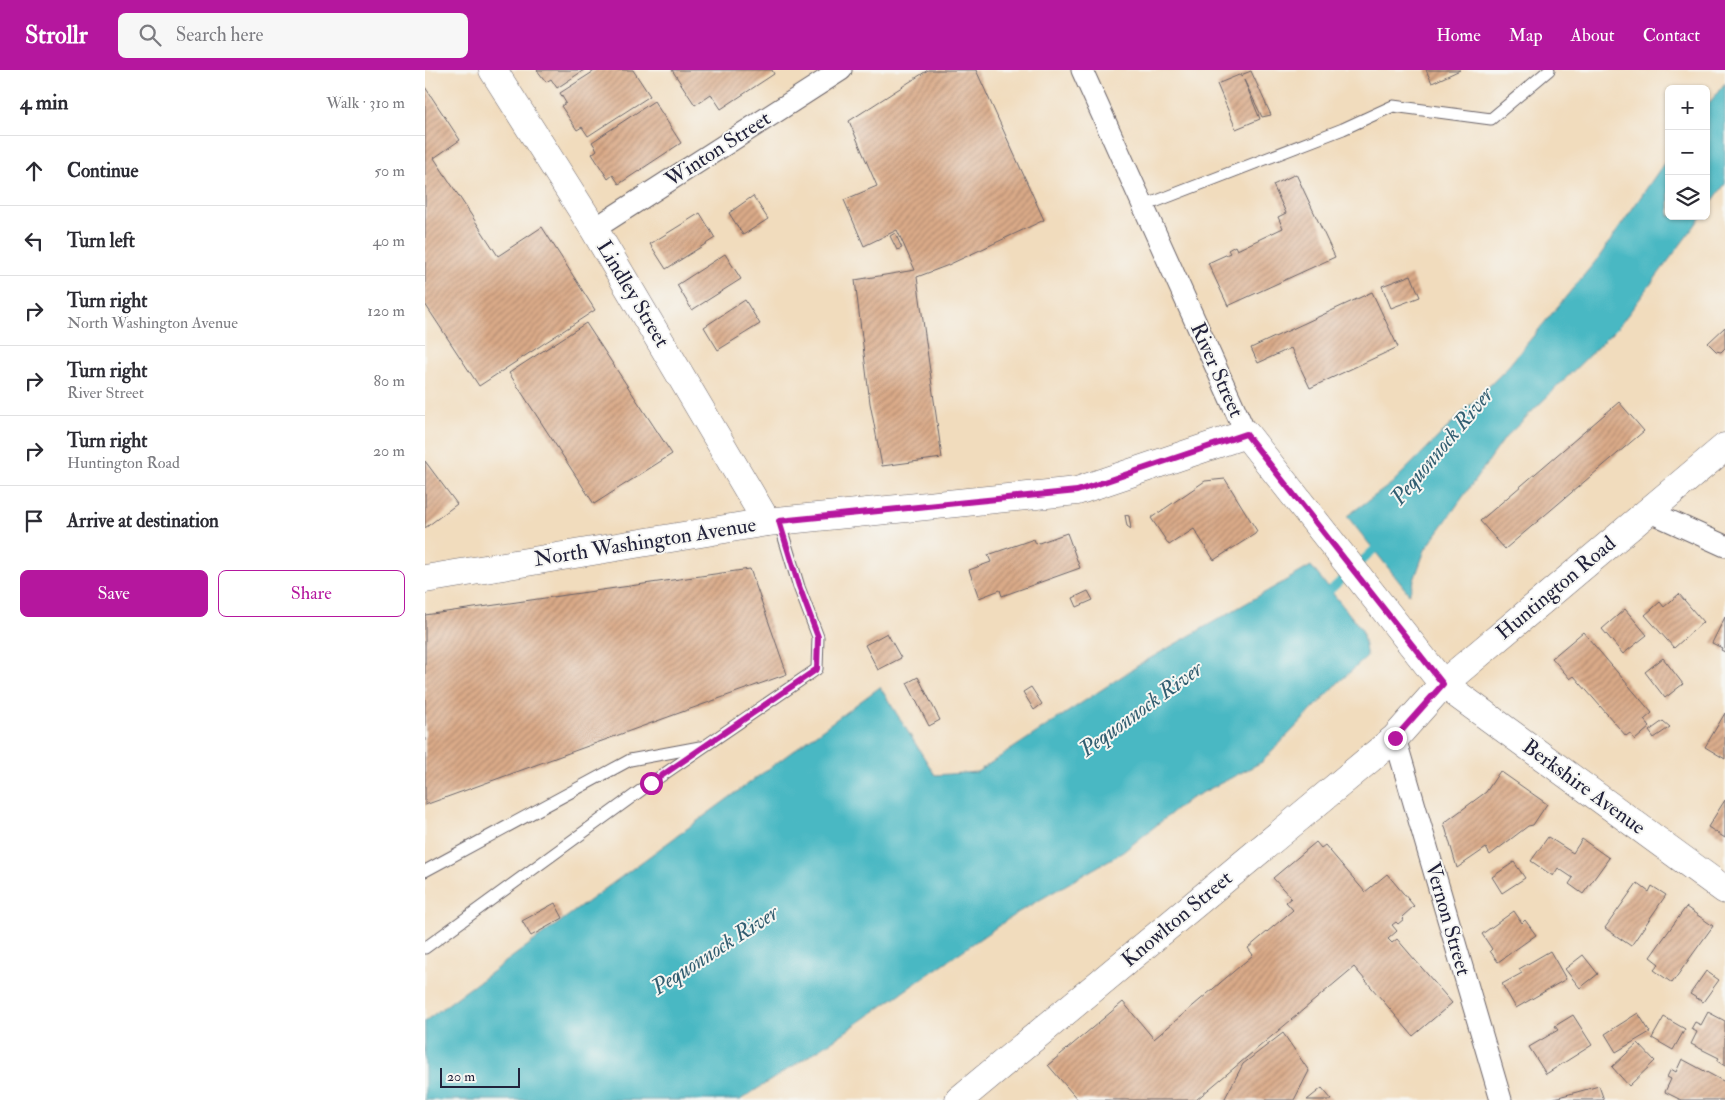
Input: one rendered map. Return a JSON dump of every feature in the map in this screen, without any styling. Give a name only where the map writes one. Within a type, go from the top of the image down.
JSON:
[{"type":"main road","name":"Lindley Street","points":[[493,70],[594,229],[773,522]]},
{"type":"main road","name":"River Street","points":[[1246,434],[1443,684]]},
{"type":"main road","name":"North Washington Avenue","points":[[425,579],[773,522],[1077,491],[1246,434]]},
{"type":"main road","name":"Huntington Road","points":[[1395,738],[1443,684],[1725,447]]},
{"type":"main road","name":"Berkshire Avenue","points":[[1443,684],[1725,890]]},
{"type":"main road","name":"Knowlton Street","points":[[959,1100],[1395,738]]},
{"type":"street","name":"Winton Street","points":[[594,229],[841,70]]},
{"type":"street","name":"River Street","points":[[1082,70],[1246,434]]},
{"type":"street","points":[[1648,511],[1725,546]]},
{"type":"street","name":"Vernon Street","points":[[1395,738],[1501,1100]]},
{"type":"lane","points":[[1144,206],[1343,129],[1393,106],[1491,119],[1549,70]]},
{"type":"lane","points":[[425,948],[704,747],[817,669],[818,637],[773,522]]},
{"type":"lane","points":[[425,871],[631,760],[704,747]]},
{"type":"water","points":[[1725,83],[1725,184],[1710,205],[1710,130],[1710,102]]},
{"type":"water","points":[[1665,162],[1665,220],[1699,220],[1620,325],[1505,438],[1425,550],[1409,594],[1347,516],[1391,484],[1505,370],[1599,257]]},
{"type":"water","points":[[1311,566],[1362,630],[1367,657],[1340,681],[1262,762],[1188,800],[1123,852],[1017,913],[832,1041],[740,1100],[425,1100],[425,1021],[880,687],[935,775],[977,772],[1142,663]]},
{"type":"building","points":[[537,70],[584,70],[557,88],[551,79],[546,82]]},
{"type":"building","points":[[596,70],[633,70],[650,96],[588,136],[582,127],[577,130],[561,106],[566,103],[560,93]]},
{"type":"building","points":[[672,70],[772,70],[774,74],[721,109],[711,94],[695,105]]},
{"type":"building","points":[[928,70],[976,70],[1044,220],[946,266],[917,277],[942,458],[882,466],[870,403],[855,280],[915,270],[897,230],[864,246],[844,200],[877,186],[849,121]]},
{"type":"building","points":[[1426,70],[1460,70],[1432,83]]},
{"type":"building","points":[[1251,71],[1271,115],[1262,117],[1244,80],[1260,119],[1236,129],[1217,84],[1239,75],[1242,77],[1241,75]]},
{"type":"building","points":[[425,87],[460,140],[434,158],[498,256],[542,227],[595,310],[479,386],[425,304]]},
{"type":"building","points":[[654,101],[681,143],[619,184],[613,175],[608,179],[592,154],[597,150],[592,142]]},
{"type":"building","points":[[1296,174],[1335,257],[1228,306],[1208,263],[1230,253],[1228,250],[1235,246],[1237,250],[1283,228],[1278,217],[1286,213],[1273,185]]},
{"type":"building","points":[[753,196],[768,219],[743,235],[729,213]]},
{"type":"building","points":[[700,213],[715,238],[666,269],[650,244]]},
{"type":"building","points":[[895,233],[902,248],[897,250],[890,236]]},
{"type":"building","points":[[725,254],[741,279],[692,310],[677,285]]},
{"type":"building","points":[[1411,275],[1420,297],[1391,308],[1382,286]]},
{"type":"building","points":[[1372,292],[1398,347],[1310,388],[1291,348],[1258,363],[1251,348]]},
{"type":"building","points":[[745,300],[760,324],[718,350],[704,327]]},
{"type":"building","points":[[586,323],[672,454],[594,504],[509,373]]},
{"type":"building","points":[[1725,327],[1725,348],[1721,352],[1716,351],[1708,343]]},
{"type":"building","points":[[1619,402],[1644,431],[1505,549],[1480,521]]},
{"type":"building","points":[[425,461],[457,504],[425,528]]},
{"type":"building","points":[[1225,479],[1257,531],[1255,534],[1214,560],[1194,529],[1169,545],[1151,518],[1205,481]]},
{"type":"building","points":[[1125,515],[1129,516],[1131,529],[1127,526]]},
{"type":"building","points":[[1067,533],[1080,568],[1002,596],[1000,590],[979,598],[969,570],[991,562],[988,555],[1034,539],[1036,544]]},
{"type":"building","points":[[750,569],[787,674],[425,805],[425,615]]},
{"type":"building","points":[[1088,591],[1093,600],[1077,607],[1073,598]]},
{"type":"building","points":[[1679,594],[1703,622],[1674,648],[1645,615],[1660,602],[1664,607]]},
{"type":"building","points":[[1625,609],[1647,635],[1623,654],[1602,629]]},
{"type":"building","points":[[1725,617],[1725,652],[1721,650],[1722,648],[1712,643]]},
{"type":"building","points":[[1583,632],[1652,713],[1644,720],[1650,727],[1635,740],[1630,733],[1626,736],[1574,676],[1570,679],[1552,658]]},
{"type":"building","points":[[887,633],[901,658],[878,670],[865,645]]},
{"type":"building","points":[[1663,658],[1683,684],[1665,698],[1645,672]]},
{"type":"building","points":[[918,677],[940,720],[929,726],[907,683]]},
{"type":"building","points":[[1031,687],[1042,704],[1034,710],[1023,692]]},
{"type":"building","points":[[1725,713],[1725,759],[1705,747]]},
{"type":"building","points":[[1663,721],[1670,727],[1654,738],[1649,731]]},
{"type":"building","points":[[1500,771],[1547,804],[1533,825],[1528,826],[1490,855],[1486,848],[1457,868],[1444,823],[1486,792]]},
{"type":"building","points":[[1725,800],[1725,838],[1708,827]]},
{"type":"building","points":[[1548,837],[1573,853],[1582,839],[1609,858],[1583,894],[1569,884],[1573,878],[1558,868],[1553,876],[1531,861]]},
{"type":"building","points":[[1316,842],[1321,848],[1325,845],[1365,892],[1387,874],[1414,906],[1402,917],[1404,919],[1398,924],[1396,922],[1392,925],[1397,931],[1388,939],[1392,943],[1397,939],[1452,1003],[1413,1036],[1354,967],[1196,1100],[1078,1100],[1048,1065],[1123,1002],[1154,1039],[1253,955],[1248,948],[1293,910],[1286,902],[1291,898],[1273,878]]},
{"type":"building","points":[[1514,862],[1525,878],[1502,893],[1492,877]]},
{"type":"building","points":[[1637,883],[1649,892],[1652,886],[1666,895],[1631,946],[1605,928]]},
{"type":"building","points":[[555,903],[563,918],[531,936],[522,921]]},
{"type":"building","points":[[1686,907],[1713,926],[1672,983],[1654,970],[1659,964],[1650,957]]},
{"type":"building","points":[[1514,911],[1522,923],[1525,920],[1536,935],[1498,962],[1482,934]]},
{"type":"building","points":[[1550,951],[1566,979],[1516,1008],[1502,984],[1522,973],[1519,969]]},
{"type":"building","points":[[1583,955],[1598,974],[1580,988],[1565,969]]},
{"type":"building","points":[[1706,971],[1719,980],[1703,1002],[1690,994]]},
{"type":"building","points":[[1708,1012],[1725,1021],[1725,1066],[1717,1061],[1719,1058],[1691,1044],[1697,1032],[1691,1029],[1695,1022],[1701,1025]]},
{"type":"building","points":[[1638,1013],[1650,1032],[1616,1052],[1605,1034]]},
{"type":"building","points":[[1573,1015],[1592,1045],[1546,1074],[1529,1047],[1558,1030],[1555,1026]]},
{"type":"building","points":[[1664,1017],[1685,1029],[1673,1050],[1652,1038]]},
{"type":"building","points":[[1283,1033],[1309,1071],[1294,1100],[1224,1100],[1243,1064]]},
{"type":"building","points":[[1638,1043],[1655,1061],[1629,1086],[1612,1067]]},
{"type":"building","points":[[1682,1059],[1725,1082],[1725,1100],[1681,1100],[1665,1092],[1671,1079],[1667,1077],[1671,1069],[1676,1072]]},
{"type":"building","points":[[1599,1086],[1604,1100],[1551,1100],[1551,1099]]},
{"type":"building","points":[[1322,1088],[1332,1100],[1307,1100]]},
{"type":"waterway","name":"Pequonnock River","points":[[1324,596],[1380,544]]},
{"type":"route","points":[[651,783],[817,669],[818,637],[799,586],[779,521],[1077,491],[1246,434],[1443,684],[1395,738]]}]
